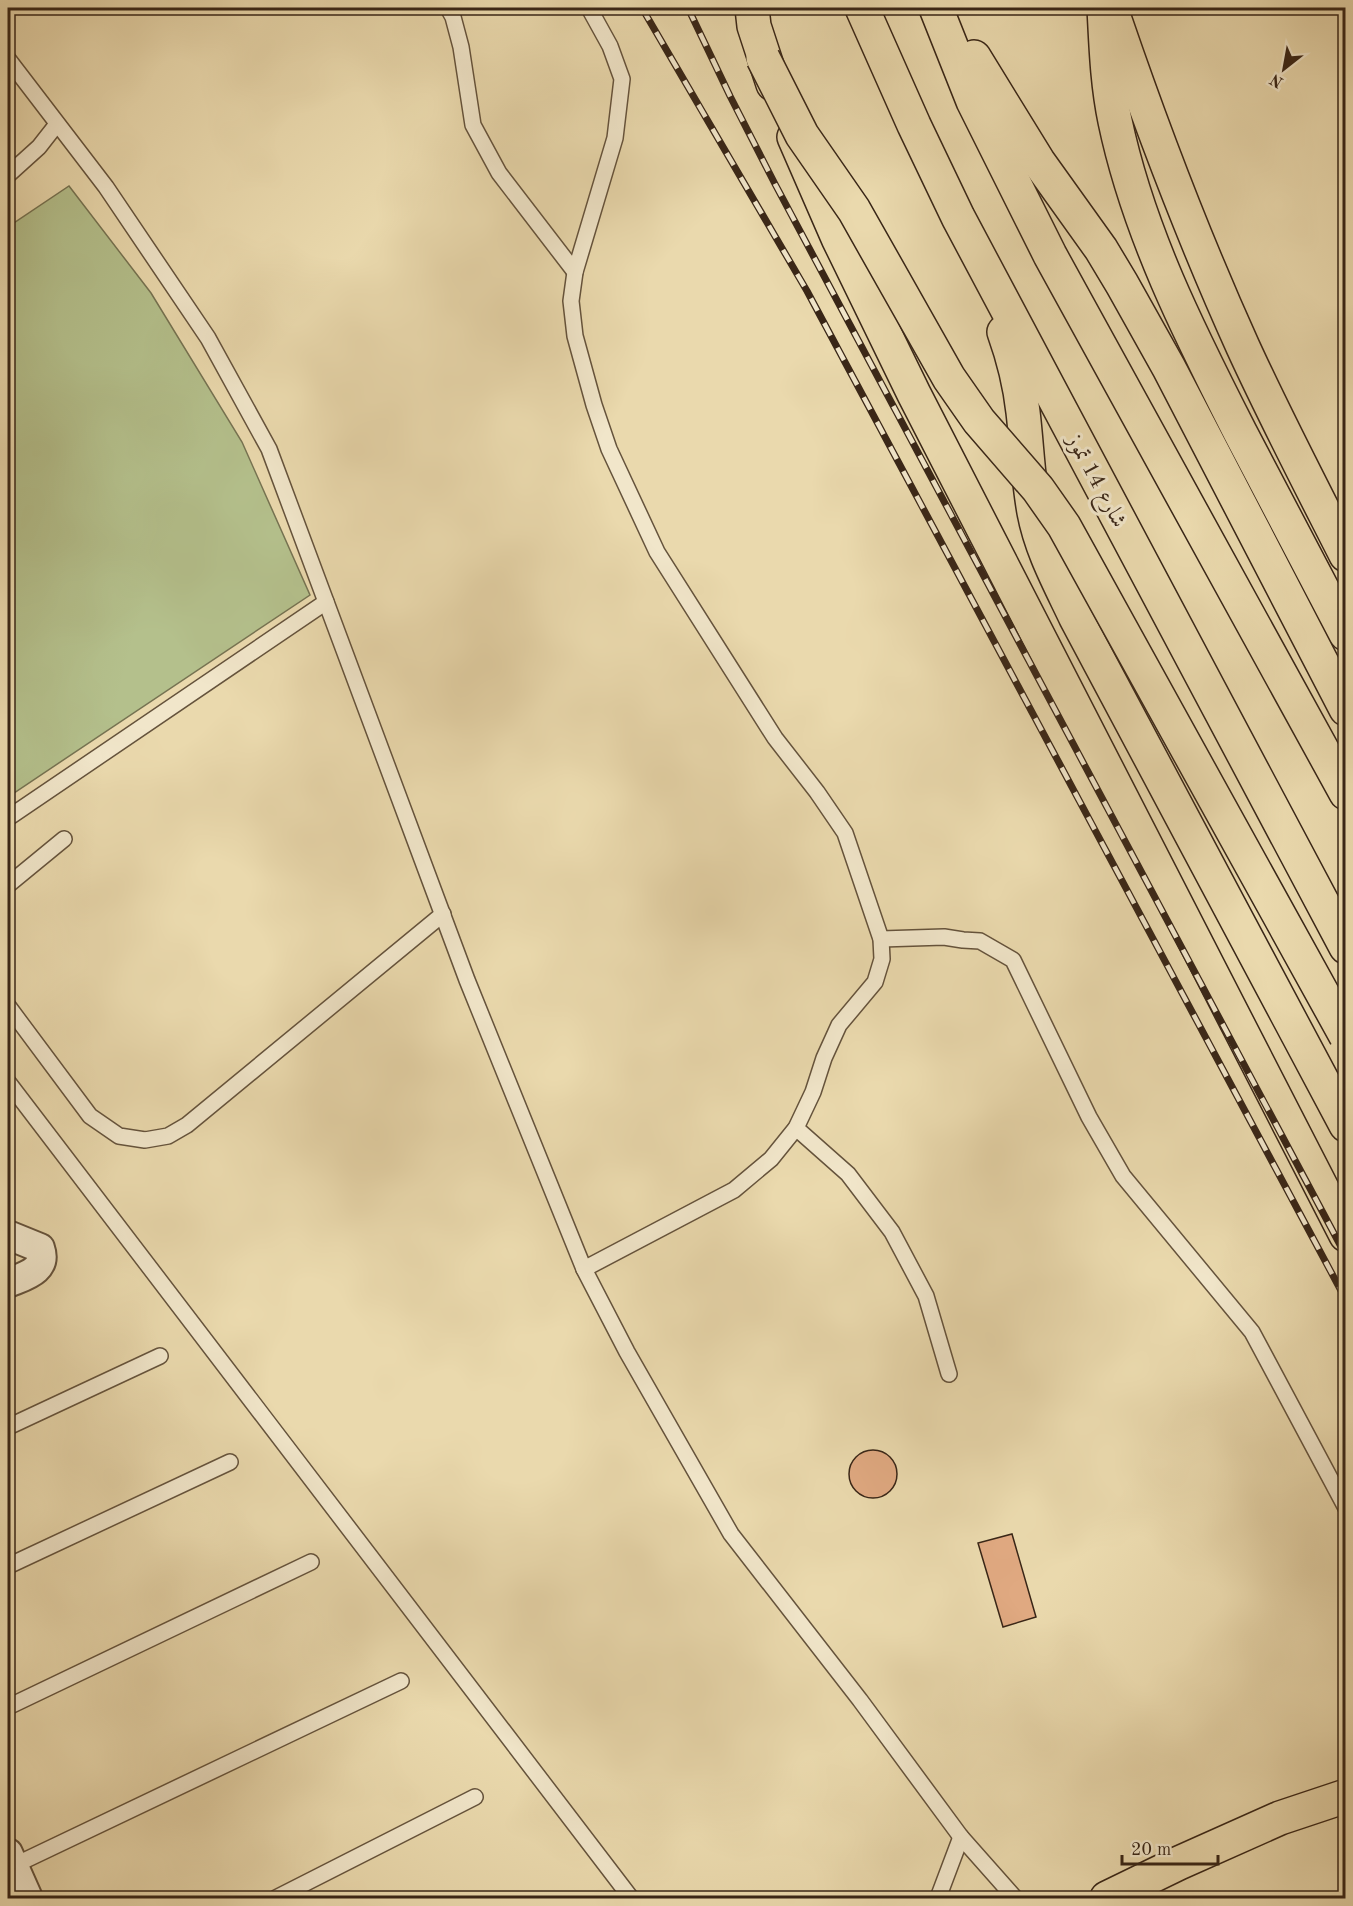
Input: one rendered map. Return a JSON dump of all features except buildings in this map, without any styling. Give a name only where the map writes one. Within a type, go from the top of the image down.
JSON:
[{"type":"main road","points":[[752,8],[754,26],[763,58],[801,153],[880,326],[1346,1235]]},
{"type":"main road","name":"شارع 14 تموز","points":[[862,8],[958,217],[1346,947]]},
{"type":"main road","points":[[936,8],[973,101],[1050,255],[1346,793]]},
{"type":"main road","points":[[948,8],[995,94],[1038,161],[1101,249],[1168,368],[1346,709]]},
{"type":"main road","points":[[1104,8],[1109,85],[1114,120],[1139,207],[1156,254],[1196,347],[1346,634]]},
{"type":"main road","points":[[1111,8],[1141,93],[1208,265],[1288,441],[1346,555]]},
{"type":"main road","points":[[763,58],[802,135],[854,210],[949,378],[979,421],[1038,489],[1064,526],[1346,1036]]},
{"type":"main road","points":[[958,217],[990,290],[1011,351],[1023,410],[1027,467],[1034,515],[1046,554],[1076,618],[1346,1125]]},
{"type":"main road","points":[[1107,1899],[1179,1863],[1280,1818],[1346,1796]]},
{"type":"street","points":[[8,1235],[40,1248],[44,1257],[42,1264],[33,1271],[8,1284]]},
{"type":"street","points":[[10,1860],[28,1899]]},
{"type":"lane","points":[[448,8],[453,17],[460,47],[473,125],[499,172],[575,272]]},
{"type":"lane","points":[[584,1269],[734,1191],[771,1159],[796,1128],[813,1092],[824,1058],[839,1025],[875,982],[882,959],[881,939],[845,833],[775,738],[657,552],[609,449],[594,405],[575,336],[572,302],[575,272],[615,138],[622,79],[610,46],[589,8]]},
{"type":"lane","points":[[8,59],[106,187],[208,338],[269,449],[467,980],[584,1269],[627,1352],[731,1534],[860,1700],[961,1837],[1015,1899]]},
{"type":"lane","points":[[8,175],[39,147],[57,124]]},
{"type":"lane","points":[[8,818],[326,602]]},
{"type":"lane","points":[[8,885],[64,839]]},
{"type":"lane","points":[[8,1006],[90,1116],[119,1136],[145,1140],[168,1136],[187,1125],[443,914]]},
{"type":"lane","points":[[881,939],[944,937],[980,941],[1013,960],[1089,1117],[1123,1176],[1252,1332],[1346,1508]]},
{"type":"lane","points":[[8,1082],[631,1899]]},
{"type":"lane","points":[[796,1128],[848,1174],[892,1232],[926,1296],[949,1374]]},
{"type":"lane","points":[[8,1427],[160,1356]]},
{"type":"lane","points":[[8,1566],[230,1462]]},
{"type":"lane","points":[[8,1707],[311,1562]]},
{"type":"lane","points":[[10,1860],[401,1681]]},
{"type":"lane","points":[[276,1899],[475,1797]]},
{"type":"lane","points":[[938,1899],[961,1837]]},
{"type":"green space","points":[[69,186],[151,293],[242,442],[310,595],[8,797],[8,227]]},
{"type":"railway","points":[[642,8],[807,291],[1346,1300]]},
{"type":"railway","points":[[688,8],[775,184],[1346,1256]]}]
